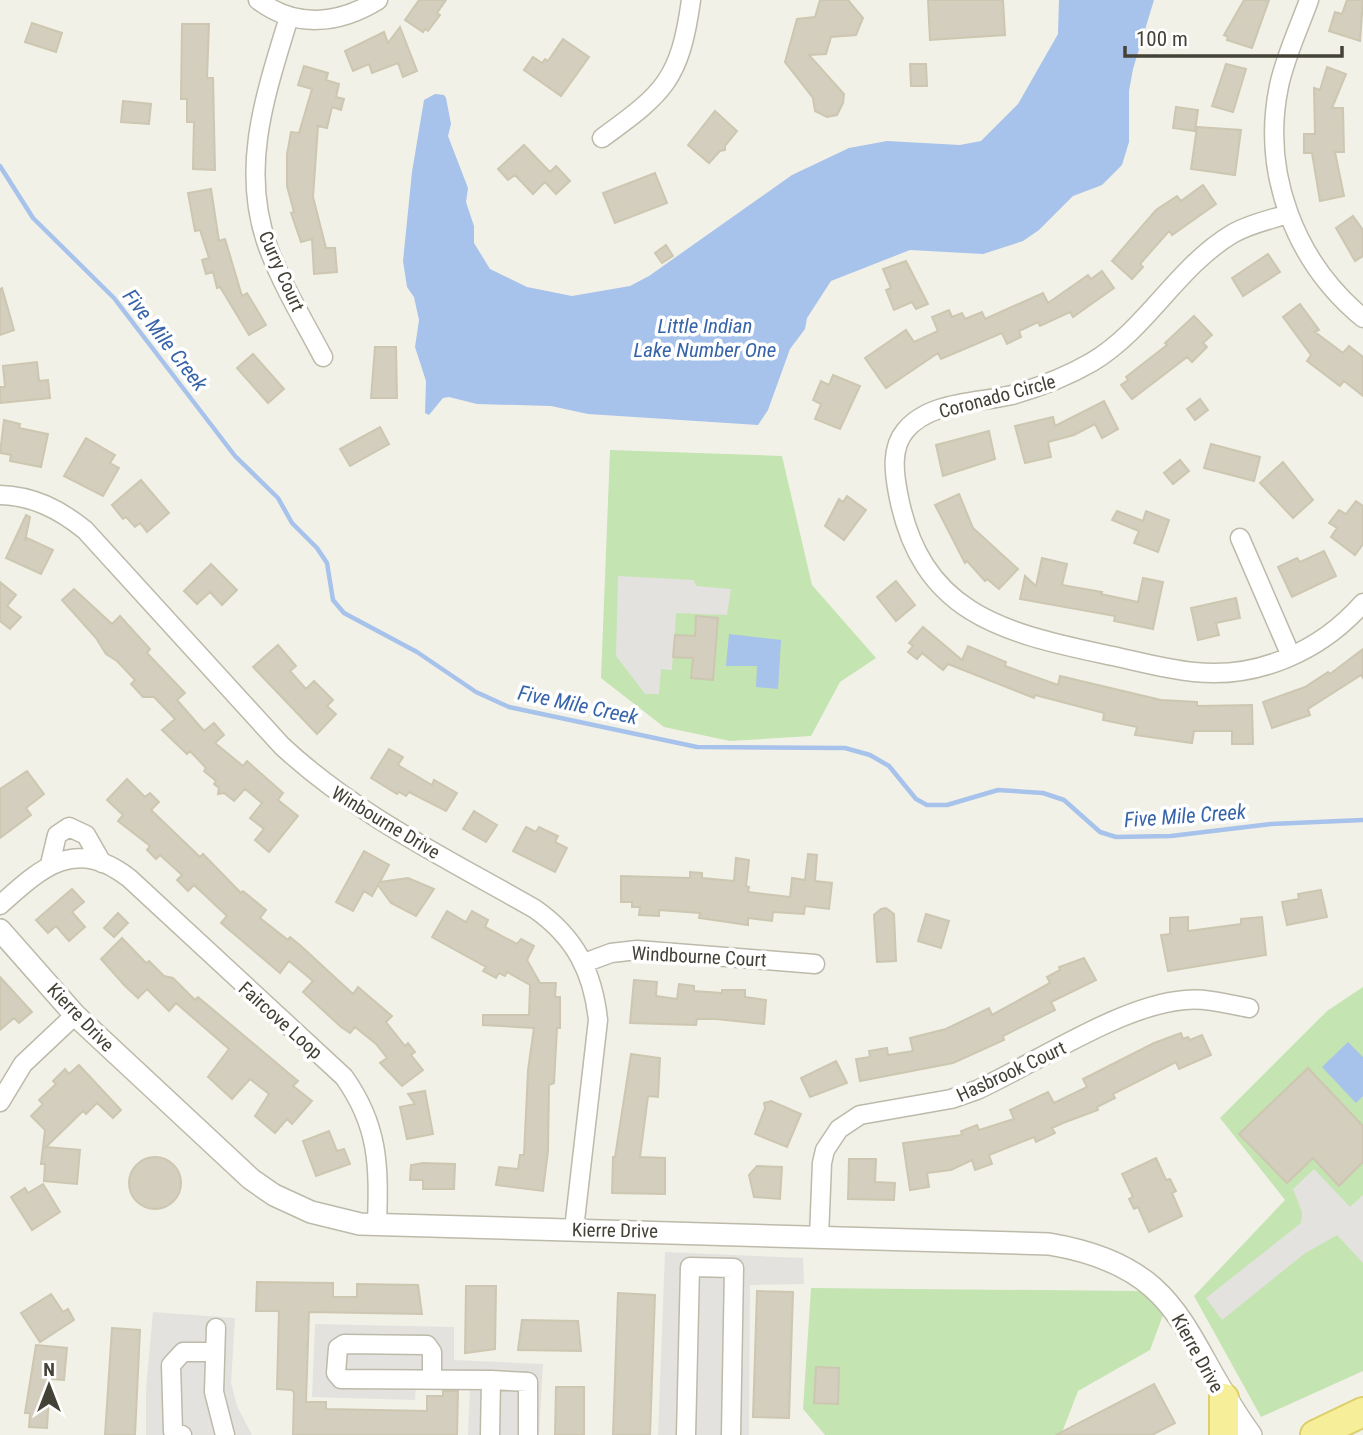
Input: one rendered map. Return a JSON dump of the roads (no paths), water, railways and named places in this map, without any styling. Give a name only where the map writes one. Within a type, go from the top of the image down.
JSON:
[{"type":"main road","points":[[1224,1398],[1224,1435]]},
{"type":"main road","points":[[1315,1435],[1363,1412]]},
{"type":"street","points":[[258,0],[289,17],[315,21],[340,19],[378,0]]},
{"type":"street","points":[[602,138],[659,94],[673,74],[691,0]]},
{"type":"street","points":[[1309,0],[1283,70],[1276,106],[1277,169],[1288,214],[1316,267],[1363,318]]},
{"type":"street","name":"Curry Court","points":[[289,17],[259,122],[254,150],[256,198],[268,246],[323,357]]},
{"type":"street","name":"Coronado Circle","points":[[1288,214],[1248,226],[1230,235],[1200,261],[1132,332],[1084,367],[1054,382],[1008,396],[952,406],[914,422],[900,439],[895,467],[906,527],[923,562],[939,583],[962,604],[999,627],[1046,642],[1192,672],[1232,672],[1264,667],[1291,656],[1338,628],[1363,603]]},
{"type":"street","name":"Winbourne Drive","points":[[0,495],[28,498],[70,518],[106,550],[274,738],[311,773],[358,808],[543,915],[562,930],[584,962],[595,991],[598,1020],[574,1229]]},
{"type":"street","points":[[1240,538],[1291,656]]},
{"type":"street","name":"Faircove Loop","points":[[103,863],[86,835],[69,827],[57,835],[50,864],[73,859],[103,863],[130,878],[344,1077],[365,1108],[376,1147],[377,1224]]},
{"type":"street","points":[[0,905],[50,864]]},
{"type":"street","name":"Kierre Drive","points":[[0,930],[75,1015],[251,1179],[274,1195],[311,1212],[351,1222],[377,1224],[1049,1244],[1110,1259],[1140,1276],[1164,1297],[1184,1320],[1224,1398],[1251,1435]]},
{"type":"street","name":"Windbourne Court","points":[[584,962],[611,953],[636,950],[815,964]]},
{"type":"street","name":"Hasbrook Court","points":[[819,1237],[825,1150],[839,1129],[860,1115],[951,1099],[977,1090],[1135,1013],[1182,1000],[1210,1000],[1249,1008]]},
{"type":"street","points":[[0,1102],[23,1064],[75,1015]]},
{"type":"street","points":[[686,1435],[690,1267],[734,1268],[731,1435]]},
{"type":"street","points":[[216,1328],[213,1352],[214,1392],[220,1434]]},
{"type":"street","points":[[432,1380],[432,1352],[427,1345],[344,1344],[338,1348],[337,1373],[341,1379],[528,1382],[528,1435]]},
{"type":"street","points":[[182,1435],[173,1431],[170,1419],[171,1365],[183,1352],[213,1352]]},
{"type":"street","points":[[490,1435],[491,1380]]},
{"type":"water","name":"Little Indian Lake Number One","points":[[1059,0],[1154,0],[1133,69],[1129,91],[1129,142],[1122,165],[1102,185],[1073,196],[1039,230],[1023,241],[983,254],[910,250],[831,281],[807,318],[805,329],[790,349],[768,410],[758,425],[588,414],[551,406],[477,404],[449,397],[443,398],[429,415],[425,413],[426,381],[415,347],[419,320],[414,297],[407,287],[403,261],[412,172],[424,100],[435,94],[444,95],[446,98],[451,124],[448,136],[468,188],[466,202],[474,226],[474,243],[490,269],[527,287],[572,296],[630,286],[649,276],[792,175],[849,148],[887,141],[960,145],[981,141],[1018,104],[1058,34]]},
{"type":"water","points":[[729,634],[781,640],[778,689],[756,687],[757,666],[726,666]]},
{"type":"water","points":[[1348,1042],[1363,1057],[1363,1096],[1356,1103],[1322,1067]]},
{"type":"waterway","name":"Five Mile Creek","points":[[0,166],[33,218],[114,298],[235,456],[278,498],[292,523],[317,548],[327,563],[333,600],[344,613],[417,652],[476,692],[509,707],[697,747],[845,748],[870,755],[889,766],[916,799],[927,805],[947,805],[998,790],[1043,793],[1064,800],[1100,832],[1116,837],[1171,836],[1271,824],[1363,820]]}]
